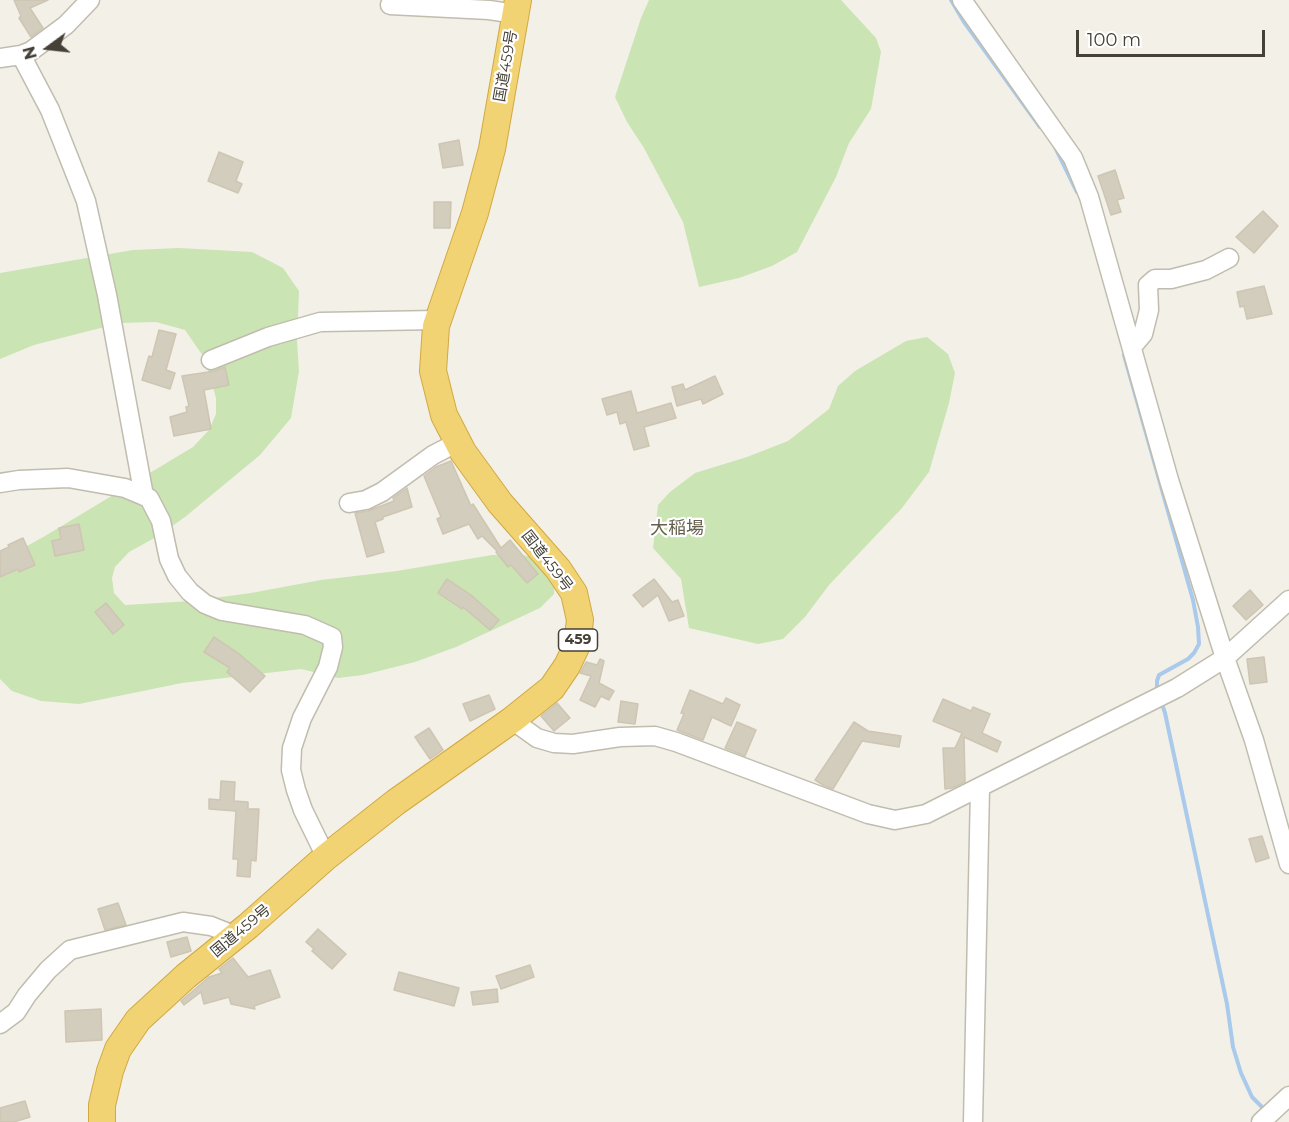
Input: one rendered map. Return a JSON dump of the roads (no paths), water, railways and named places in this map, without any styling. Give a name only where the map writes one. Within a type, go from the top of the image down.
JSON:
[{"type":"highway","name":"国道459号","points":[[102,1122],[102,1105],[110,1071],[118,1049],[138,1020],[186,975],[236,936],[326,857],[396,802],[512,720],[552,688],[577,645],[580,620],[574,593],[558,569],[500,503],[458,442],[444,415],[433,371],[438,320],[475,213],[492,149],[517,7]]},
{"type":"street","points":[[0,58],[31,51],[52,36],[90,0]]},
{"type":"street","points":[[962,0],[1073,158],[1089,197],[1169,480],[1225,658],[1254,740],[1289,864]]},
{"type":"street","points":[[390,5],[489,10],[517,7]]},
{"type":"street","points":[[21,55],[50,110],[86,201],[107,295],[144,496]]},
{"type":"street","points":[[1132,347],[1143,334],[1149,310],[1148,285],[1155,279],[1171,279],[1206,270],[1229,258]]},
{"type":"street","points":[[211,360],[268,337],[320,322],[438,320]]},
{"type":"street","points":[[349,503],[366,500],[382,492],[434,455],[458,442]]},
{"type":"street","points":[[0,483],[68,478],[125,488],[149,498],[161,521],[170,559],[177,576],[190,592],[205,604],[222,611],[304,625],[332,637],[333,647],[328,667],[302,718],[292,748],[291,770],[303,810],[326,857]]},
{"type":"street","points":[[512,720],[537,738],[554,743],[573,744],[620,737],[655,736],[868,814],[895,820],[927,814],[1177,688],[1225,658],[1289,600]]},
{"type":"street","points":[[973,1122],[980,788]]},
{"type":"street","points":[[0,1024],[16,1012],[48,970],[70,950],[183,922],[211,927],[236,936]]},
{"type":"street","points":[[1261,1122],[1289,1096]]},
{"type":"waterway","points":[[951,0],[964,22],[1040,127]]},
{"type":"waterway","points":[[1054,145],[1077,192]]},
{"type":"waterway","points":[[1124,355],[1193,600],[1198,627],[1199,644],[1194,653],[1188,659],[1159,675],[1157,691]]},
{"type":"waterway","points":[[1161,701],[1227,1004],[1233,1047],[1252,1097],[1266,1111]]},
{"type":"district","name":"大稲場","points":[[677,529]]}]
